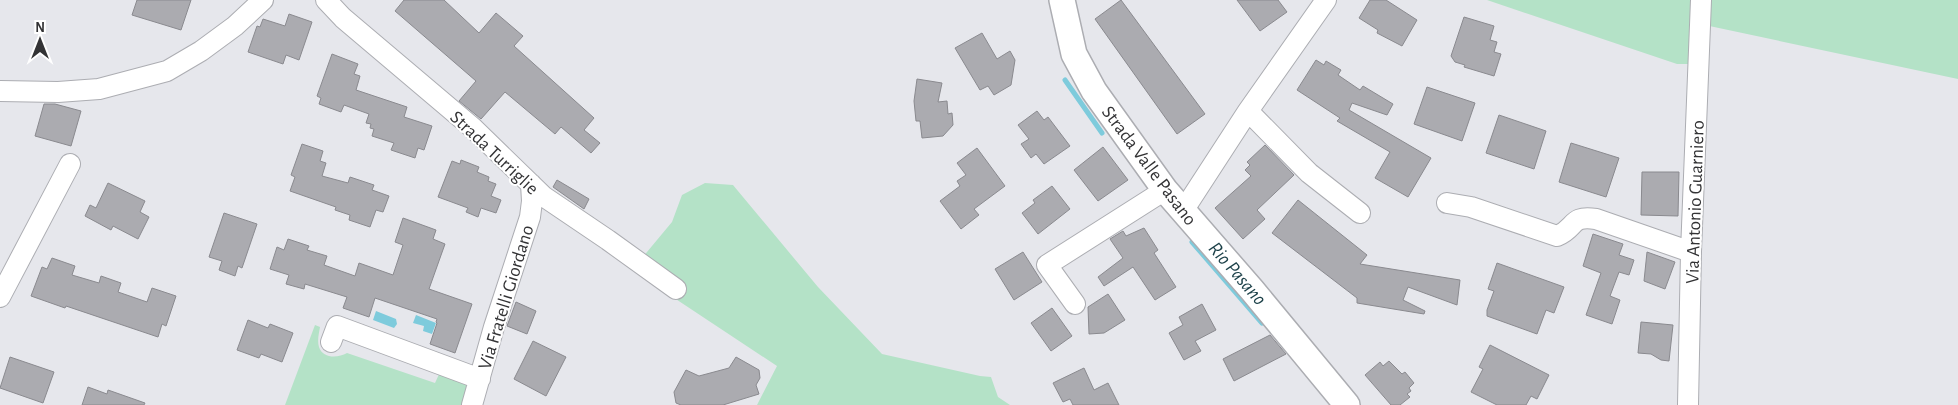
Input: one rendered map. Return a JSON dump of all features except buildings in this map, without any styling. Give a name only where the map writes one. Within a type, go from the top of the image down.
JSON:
[{"type":"street","points":[[0,91],[58,92],[99,89],[167,71],[201,52],[235,26],[264,0]]},
{"type":"street","name":"Strada Turriglie","points":[[326,0],[343,18],[474,128],[543,196],[676,289]]},
{"type":"street","name":"Strada Valle Pasano","points":[[1062,0],[1074,54],[1094,91],[1165,190],[1252,290],[1347,405]]},
{"type":"street","points":[[1183,211],[1248,110],[1326,0]]},
{"type":"street","name":"Via Antonio Guarniero","points":[[1688,405],[1691,252],[1700,0]]},
{"type":"street","points":[[1248,110],[1309,173],[1360,213]]},
{"type":"street","points":[[0,297],[70,164]]},
{"type":"street","name":"Via Fratelli Giordano","points":[[472,405],[494,327],[530,217],[532,201],[531,184]]},
{"type":"street","points":[[1075,304],[1047,265],[1165,190]]},
{"type":"street","points":[[1447,203],[1471,207],[1557,236],[1565,232],[1575,220],[1584,217],[1596,219],[1691,252]]},
{"type":"street","name":"Via Fratelli Giordano","points":[[329,329],[480,379]]},
{"type":"green space","points":[[1487,0],[1958,0],[1958,79],[1700,24],[1698,64],[1677,64]]},
{"type":"green space","points":[[705,183],[733,185],[818,287],[882,354],[991,377],[998,397],[1010,405],[757,405],[777,366],[632,270],[672,222],[682,195]]},
{"type":"green space","points":[[315,325],[320,327],[319,347],[324,354],[339,356],[347,353],[435,383],[441,370],[471,381],[465,405],[285,405]]},
{"type":"water","points":[[376,311],[396,319],[397,324],[394,328],[373,320]]},
{"type":"water","points":[[416,315],[436,323],[432,334],[423,331],[424,326],[413,323]]},
{"type":"waterway","name":"Rio Pasano","points":[[1065,80],[1102,133]]},
{"type":"waterway","name":"Rio Pasano","points":[[1192,242],[1262,323]]}]
